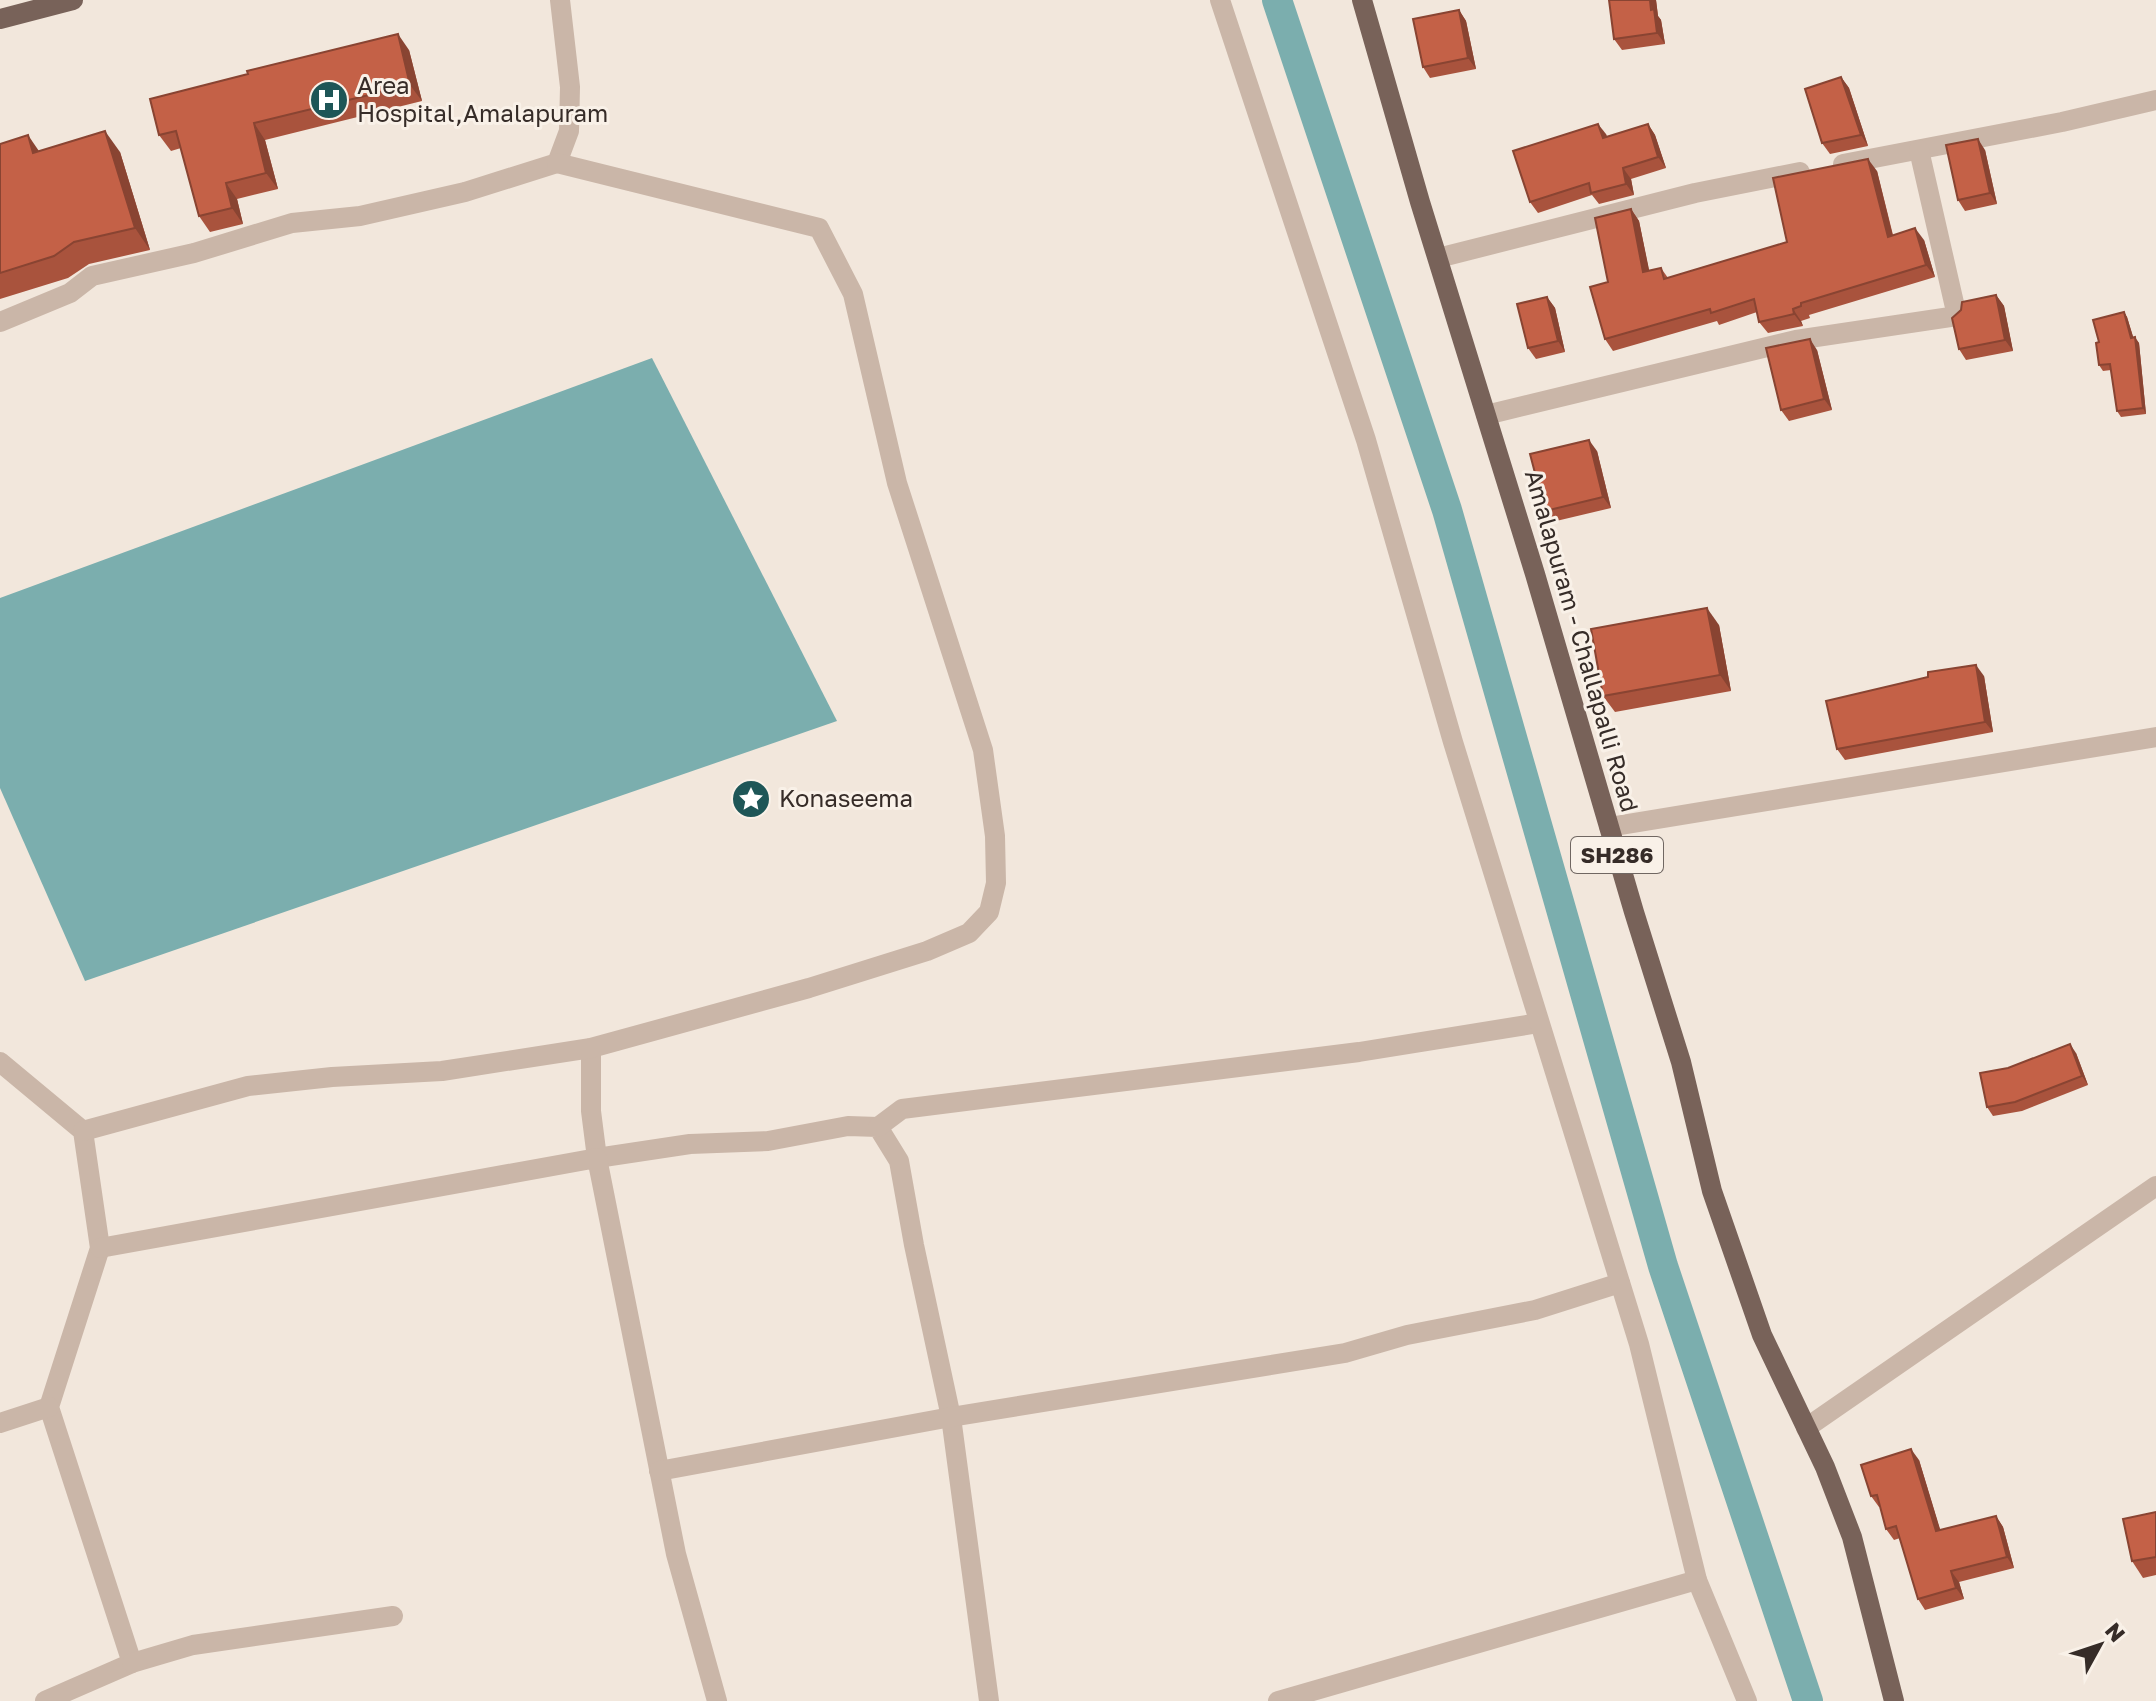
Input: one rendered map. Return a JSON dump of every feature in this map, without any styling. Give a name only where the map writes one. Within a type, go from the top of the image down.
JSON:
[{"type":"main road","points":[[0,19],[73,0]]},
{"type":"main road","name":"Amalapuram - Challapalli Road","points":[[1362,0],[1681,1062],[1712,1191],[1762,1335],[1825,1467],[1852,1537],[1894,1701]]},
{"type":"street","points":[[557,163],[569,131],[570,87],[560,0]]},
{"type":"street","points":[[1220,0],[1366,440],[1453,742],[1643,1358],[1697,1580],[1747,1701]]},
{"type":"street","points":[[1438,258],[1695,193],[2062,122],[2156,100]]},
{"type":"street","points":[[1486,415],[1796,340],[1957,316],[1919,150]]},
{"type":"street","points":[[0,322],[70,293],[92,276],[194,253],[292,223],[360,216],[465,192],[557,163],[819,228],[853,294],[897,483],[983,750],[995,836],[996,883],[989,912],[969,933],[927,951],[809,988],[591,1048],[442,1071],[332,1077],[248,1086],[83,1131]]},
{"type":"street","points":[[1609,827],[2156,737]]},
{"type":"street","points":[[100,1248],[597,1158],[690,1144],[768,1141],[848,1126],[878,1127],[902,1109],[1343,1054],[1539,1023]]},
{"type":"street","points":[[591,1048],[591,1111],[597,1158],[676,1554],[717,1701]]},
{"type":"street","points":[[5,1074],[83,1131],[100,1248],[49,1407],[132,1663]]},
{"type":"street","points":[[878,1127],[899,1161],[951,1417],[989,1701]]},
{"type":"street","points":[[1806,1428],[2156,1186]]},
{"type":"street","points":[[659,1471],[951,1417],[1345,1353],[1407,1335],[1535,1310],[1620,1283]]},
{"type":"street","points":[[0,1423],[49,1407]]},
{"type":"street","points":[[1278,1701],[1697,1580]]},
{"type":"street","points":[[45,1701],[132,1663],[193,1645],[393,1616]]},
{"type":"water","points":[[652,358],[837,721],[85,981],[0,788],[0,598]]},
{"type":"building","points":[[1609,0],[1650,0],[1657,33],[1614,39]]},
{"type":"building","points":[[1459,10],[1468,58],[1423,67],[1413,19]]},
{"type":"building","points":[[398,34],[410,85],[254,123],[266,173],[226,183],[232,208],[199,216],[176,131],[159,135],[150,99],[248,74],[247,71]]},
{"type":"building","points":[[1841,77],[1861,135],[1822,143],[1805,89]]},
{"type":"building","points":[[1598,124],[1603,138],[1648,124],[1658,157],[1623,168],[1626,184],[1591,193],[1589,183],[1530,202],[1513,151]]},
{"type":"building","points":[[105,131],[135,228],[74,242],[54,256],[0,273],[0,144],[28,135],[33,153]]},
{"type":"building","points":[[1978,139],[1990,193],[1958,200],[1946,145]]},
{"type":"building","points":[[1868,159],[1888,237],[1915,228],[1926,265],[1801,303],[1793,309],[1794,314],[1759,322],[1754,299],[1605,339],[1590,287],[1608,282],[1595,218],[1631,209],[1643,272],[1661,268],[1664,279],[1787,242],[1773,178]]},
{"type":"building","points":[[1996,295],[2005,340],[1959,349],[1952,318],[1961,310],[1962,302]]},
{"type":"building","points":[[1547,297],[1558,341],[1528,348],[1517,304]]},
{"type":"building","points":[[2124,312],[2131,338],[2135,337],[2143,408],[2117,411],[2110,364],[2099,365],[2096,343],[2099,342],[2093,320]]},
{"type":"building","points":[[1810,339],[1824,399],[1781,410],[1766,348]]},
{"type":"building","points":[[1589,440],[1603,497],[1545,511],[1530,454]]},
{"type":"building","points":[[1707,608],[1720,675],[1603,696],[1591,629]]},
{"type":"building","points":[[1976,665],[1985,722],[1837,749],[1826,701],[1928,677],[1928,672]]},
{"type":"building","points":[[2070,1044],[2082,1076],[2015,1102],[1987,1107],[1980,1073],[2008,1068]]},
{"type":"building","points":[[1911,1449],[1936,1531],[1996,1516],[2007,1557],[1951,1571],[1956,1588],[1918,1599],[1896,1526],[1886,1529],[1877,1495],[1871,1496],[1861,1465]]},
{"type":"building","points":[[2156,1512],[2156,1557],[2132,1561],[2123,1519]]},
{"type":"waterway","points":[[1277,0],[1447,510],[1663,1266],[1808,1701]]},
{"type":"place","name":"Area Hospital,Amalapuram","points":[[329,100]]},
{"type":"place","name":"Konaseema","points":[[751,799]]}]
